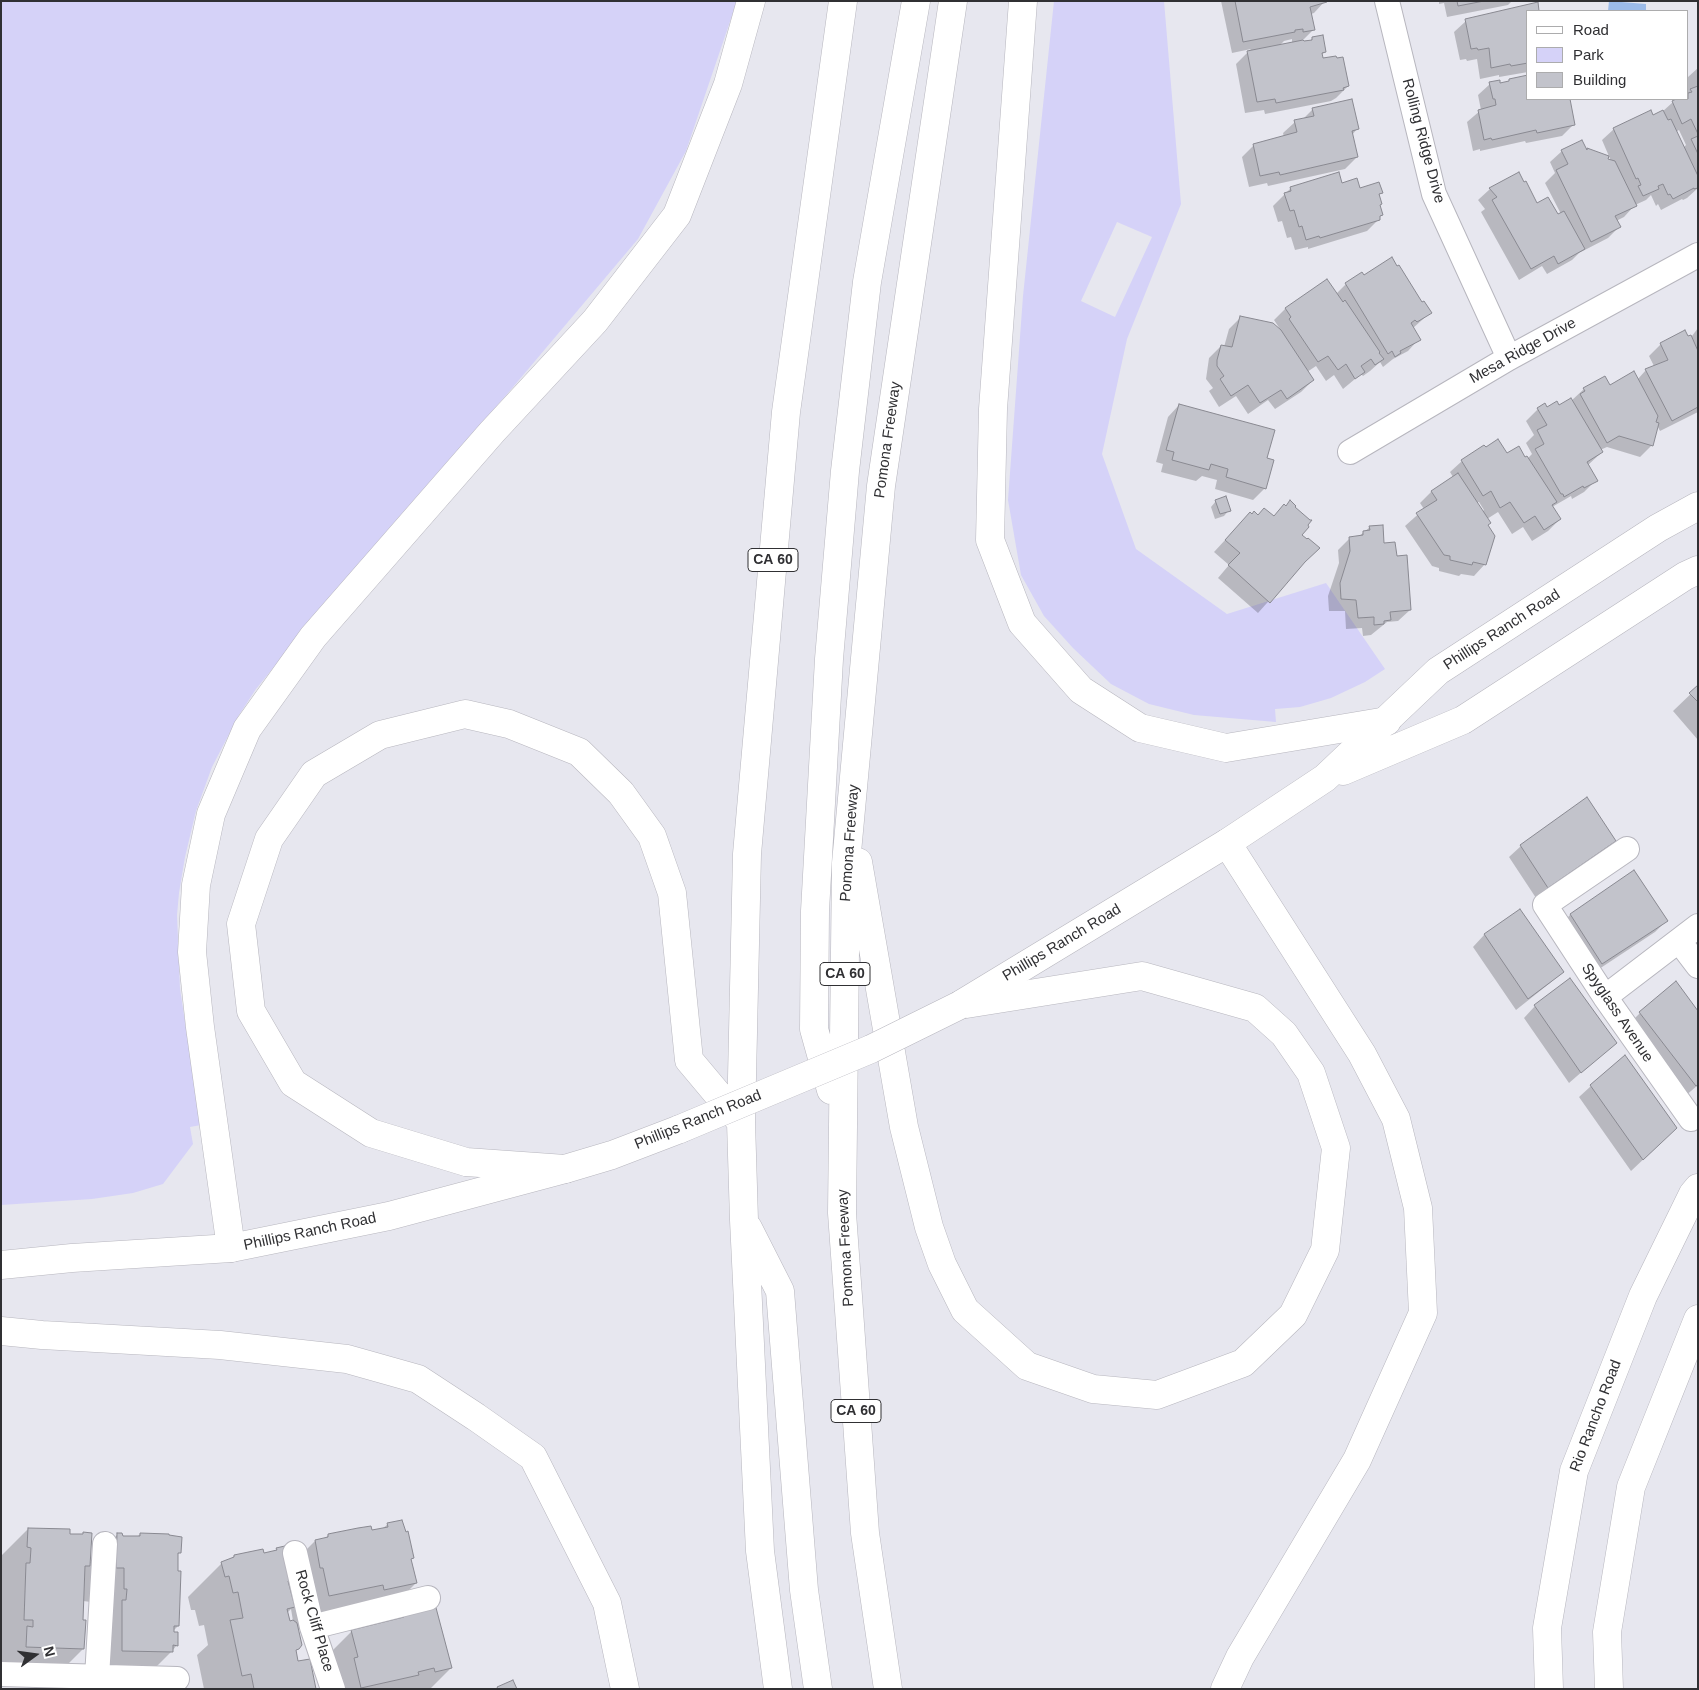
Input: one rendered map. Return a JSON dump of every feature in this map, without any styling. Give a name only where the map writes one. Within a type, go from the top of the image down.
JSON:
[{"type":"main road","points":[[231,1248],[200,1026],[192,952],[196,885],[211,814],[247,729],[313,636],[492,432],[595,321],[677,215],[728,84],[751,1]]},
{"type":"main road","name":"CA 60","points":[[778,1689],[760,1551],[744,1220],[741,1122],[747,854],[786,412],[843,1]]},
{"type":"main road","points":[[843,1132],[814,1029],[815,911],[829,659],[845,471],[868,282],[916,1]]},
{"type":"main road","name":"Pomona Freeway","points":[[888,1689],[865,1533],[842,1213],[846,863],[881,486],[953,1]]},
{"type":"main road","points":[[1023,1],[994,409],[990,540],[1022,623],[1081,690],[1140,728],[1226,748],[1387,721]]},
{"type":"main road","name":"Phillips Ranch Road","points":[[1,1265],[72,1258],[231,1248],[389,1216],[612,1155],[680,1129],[871,1049],[960,1005],[1227,843],[1325,778],[1438,671],[1658,528],[1698,506]]},
{"type":"main road","name":"Phillips Ranch Road","points":[[1325,778],[1463,720],[1685,576],[1698,570]]},
{"type":"main road","points":[[565,1169],[466,1162],[371,1133],[293,1083],[252,1011],[241,924],[269,839],[314,774],[380,735],[465,714],[509,724],[579,752],[621,792],[652,836],[672,893],[689,1060],[741,1122]]},
{"type":"main road","points":[[850,815],[904,1127],[929,1227],[942,1264],[965,1310],[1026,1366],[1093,1388],[1158,1395],[1243,1363],[1293,1315],[1325,1250],[1336,1148],[1311,1073],[1284,1034],[1254,1008],[1142,976],[960,1005]]},
{"type":"main road","points":[[1225,1689],[1240,1657],[1357,1460],[1423,1313],[1418,1208],[1396,1119],[1362,1054],[1227,843]]},
{"type":"main road","name":"Rio Rancho Road","points":[[1549,1689],[1547,1628],[1574,1471],[1643,1296],[1692,1194],[1698,1188]]},
{"type":"main road","points":[[744,1220],[780,1291],[804,1590],[818,1689]]},
{"type":"main road","points":[[1609,1689],[1607,1632],[1631,1487],[1698,1319]]},
{"type":"main road","points":[[1,1331],[220,1345],[347,1359],[418,1379],[533,1457],[607,1603],[625,1689]]},
{"type":"street","name":"Rolling Ridge Drive","points":[[1387,1],[1434,194],[1509,358]]},
{"type":"street","name":"Mesa Ridge Drive","points":[[1350,452],[1509,358],[1698,255]]},
{"type":"street","name":"Spyglass Avenue","points":[[1627,849],[1545,905],[1604,997],[1691,1119]]},
{"type":"street","points":[[1604,997],[1698,926]]},
{"type":"street","points":[[1679,941],[1698,966]]},
{"type":"street","points":[[97,1676],[105,1544]]},
{"type":"street","name":"Rock Cliff Place","points":[[295,1553],[312,1627],[333,1689]]},
{"type":"street","points":[[312,1627],[428,1598]]},
{"type":"street","points":[[3,1679],[97,1676],[177,1679]]},
{"type":"green space","points":[[1,1],[737,1],[686,151],[638,239],[508,393],[398,518],[256,689],[239,715],[212,767],[196,811],[185,857],[177,915],[180,989],[201,1125],[190,1127],[193,1144],[163,1184],[133,1193],[92,1199],[1,1205]]},
{"type":"green space","points":[[1054,1],[1164,1],[1181,204],[1127,339],[1102,454],[1136,549],[1227,614],[1326,583],[1385,669],[1365,682],[1331,698],[1300,707],[1275,709],[1276,722],[1194,715],[1149,704],[1111,684],[1073,648],[1044,616],[1021,575],[1008,500],[1023,296]],"holes":[[[1117,222],[1152,237],[1115,317],[1081,301]]]},
{"type":"shaded area","points":[[1609,1],[1646,4],[1646,10],[1608,10]]},
{"type":"building","points":[[1235,1],[1327,2],[1310,7],[1315,30],[1303,32],[1303,29],[1295,30],[1295,32],[1243,42]]},
{"type":"building","points":[[1457,1],[1484,1],[1458,6]]},
{"type":"building","points":[[1538,2],[1539,10],[1526,10],[1526,63],[1491,68],[1489,48],[1471,49],[1465,19]]},
{"type":"building","points":[[1323,35],[1326,52],[1322,53],[1323,58],[1343,57],[1349,86],[1343,88],[1344,90],[1276,103],[1275,99],[1257,102],[1247,51],[1303,40],[1312,40],[1312,37]]},
{"type":"building","points":[[1526,75],[1526,100],[1570,100],[1575,125],[1537,133],[1536,130],[1492,140],[1491,138],[1484,140],[1478,110],[1496,105],[1489,82],[1500,80],[1500,83],[1509,81],[1509,79]]},
{"type":"building","points":[[1698,86],[1698,134],[1691,119],[1682,124],[1672,101],[1689,100],[1689,93],[1692,92],[1690,89]]},
{"type":"building","points":[[1352,99],[1359,129],[1352,131],[1358,157],[1280,175],[1279,172],[1260,176],[1253,144],[1297,132],[1294,120],[1314,116],[1312,108]]},
{"type":"building","points":[[1651,110],[1653,115],[1663,110],[1668,120],[1671,119],[1698,176],[1698,188],[1694,188],[1673,199],[1670,194],[1668,195],[1663,184],[1658,186],[1659,189],[1643,196],[1638,186],[1641,185],[1638,178],[1636,179],[1613,128]]},
{"type":"building","points":[[1698,136],[1698,154],[1691,139]]},
{"type":"building","points":[[1582,140],[1587,150],[1587,148],[1609,156],[1608,159],[1615,161],[1637,206],[1615,216],[1621,227],[1591,242],[1556,170],[1568,164],[1561,150]]},
{"type":"building","points":[[1339,172],[1342,183],[1357,178],[1360,188],[1379,182],[1383,193],[1379,194],[1383,215],[1380,216],[1380,220],[1320,238],[1319,236],[1306,240],[1302,226],[1299,227],[1294,210],[1290,211],[1284,193],[1291,191],[1290,187]]},
{"type":"building","points":[[1519,172],[1524,182],[1526,181],[1537,203],[1548,197],[1558,214],[1564,211],[1585,249],[1558,264],[1554,256],[1531,269],[1492,200],[1497,197],[1489,188]]},
{"type":"building","points":[[1392,257],[1422,302],[1424,301],[1432,313],[1417,322],[1415,320],[1411,323],[1421,340],[1400,351],[1401,353],[1395,357],[1392,351],[1388,354],[1345,283],[1362,272],[1364,275]]},
{"type":"building","points":[[1327,279],[1343,302],[1345,300],[1384,359],[1375,365],[1371,359],[1361,366],[1365,372],[1355,379],[1346,364],[1338,370],[1328,356],[1318,362],[1289,319],[1291,317],[1285,308]]},
{"type":"building","points":[[1240,316],[1273,323],[1281,330],[1314,380],[1287,399],[1281,390],[1260,403],[1248,385],[1231,396],[1220,379],[1224,376],[1217,366],[1217,360],[1221,345],[1232,347]]},
{"type":"building","points":[[1685,330],[1688,336],[1691,335],[1698,351],[1698,407],[1672,421],[1645,369],[1668,360],[1660,343]]},
{"type":"building","points":[[1634,371],[1658,416],[1656,422],[1659,423],[1653,446],[1619,436],[1607,443],[1580,394],[1585,391],[1583,388],[1605,376],[1610,385]]},
{"type":"building","points":[[1571,398],[1603,452],[1587,462],[1598,481],[1584,488],[1583,486],[1564,497],[1535,449],[1544,444],[1537,430],[1547,425],[1537,408],[1545,403],[1547,407],[1557,401],[1559,405]]},
{"type":"building","points":[[1179,404],[1275,430],[1267,458],[1274,460],[1266,489],[1226,477],[1228,469],[1211,464],[1209,470],[1172,460],[1174,452],[1166,450]]},
{"type":"building","points":[[1498,439],[1507,453],[1519,446],[1557,502],[1552,505],[1561,519],[1544,530],[1535,516],[1524,523],[1510,502],[1500,508],[1491,491],[1483,496],[1461,460],[1484,445],[1486,447]]},
{"type":"building","points":[[1458,473],[1491,523],[1488,525],[1495,536],[1486,565],[1473,562],[1472,565],[1450,560],[1450,556],[1444,555],[1416,513],[1437,500],[1431,491]]},
{"type":"building","points":[[1226,496],[1231,511],[1220,514],[1215,500]]},
{"type":"building","points":[[1290,500],[1295,507],[1312,520],[1302,535],[1320,548],[1305,562],[1270,603],[1228,565],[1240,553],[1225,540],[1250,512],[1252,514],[1254,511],[1258,515],[1264,508],[1274,516]]},
{"type":"building","points":[[1383,525],[1384,543],[1395,542],[1397,556],[1407,555],[1411,610],[1390,612],[1391,620],[1384,621],[1384,624],[1374,625],[1374,617],[1358,618],[1356,600],[1341,599],[1340,583],[1350,551],[1349,537],[1363,535],[1363,531],[1370,530],[1369,526]]},
{"type":"building","points":[[1698,685],[1698,702],[1689,693]]},
{"type":"building","points":[[1587,797],[1616,841],[1548,888],[1520,845]]},
{"type":"building","points":[[1634,870],[1668,921],[1602,964],[1570,914]]},
{"type":"building","points":[[1520,909],[1564,972],[1528,999],[1484,934]]},
{"type":"building","points":[[1570,978],[1617,1043],[1581,1073],[1534,1005]]},
{"type":"building","points":[[1676,981],[1698,1011],[1698,1085],[1696,1086],[1639,1012]]},
{"type":"building","points":[[1625,1055],[1677,1128],[1643,1160],[1590,1085]]},
{"type":"building","points":[[402,1520],[406,1532],[408,1531],[414,1558],[411,1559],[417,1583],[384,1590],[383,1585],[329,1596],[323,1568],[320,1568],[315,1540],[328,1537],[328,1534],[358,1528],[371,1526],[372,1530],[388,1527],[387,1523]]},
{"type":"building","points":[[28,1528],[70,1529],[70,1534],[92,1533],[90,1566],[85,1566],[83,1620],[86,1620],[84,1649],[26,1647],[27,1626],[33,1627],[33,1620],[24,1620],[26,1563],[30,1563],[31,1548],[27,1547]]},
{"type":"building","points":[[117,1533],[122,1533],[123,1536],[140,1536],[140,1533],[169,1534],[182,1537],[181,1553],[178,1553],[178,1571],[181,1571],[179,1626],[174,1626],[174,1632],[178,1632],[178,1646],[173,1645],[173,1652],[122,1651],[122,1600],[126,1600],[127,1589],[124,1589],[124,1568],[116,1568]]},
{"type":"building","points":[[285,1546],[293,1580],[288,1581],[295,1607],[287,1609],[290,1621],[293,1620],[297,1623],[302,1645],[296,1650],[298,1661],[310,1659],[316,1689],[254,1689],[251,1674],[242,1676],[230,1620],[243,1618],[238,1592],[233,1593],[229,1576],[225,1577],[221,1562],[234,1557],[234,1555],[263,1549],[264,1553]]},
{"type":"building","points":[[435,1604],[452,1668],[435,1672],[434,1668],[418,1672],[419,1675],[361,1688],[354,1658],[358,1657],[351,1630],[404,1617],[403,1612]]},
{"type":"building","points":[[513,1680],[517,1689],[498,1689],[497,1687]]},
{"type":"building","points":[[35,1687],[69,1688],[69,1689],[35,1689]]}]
